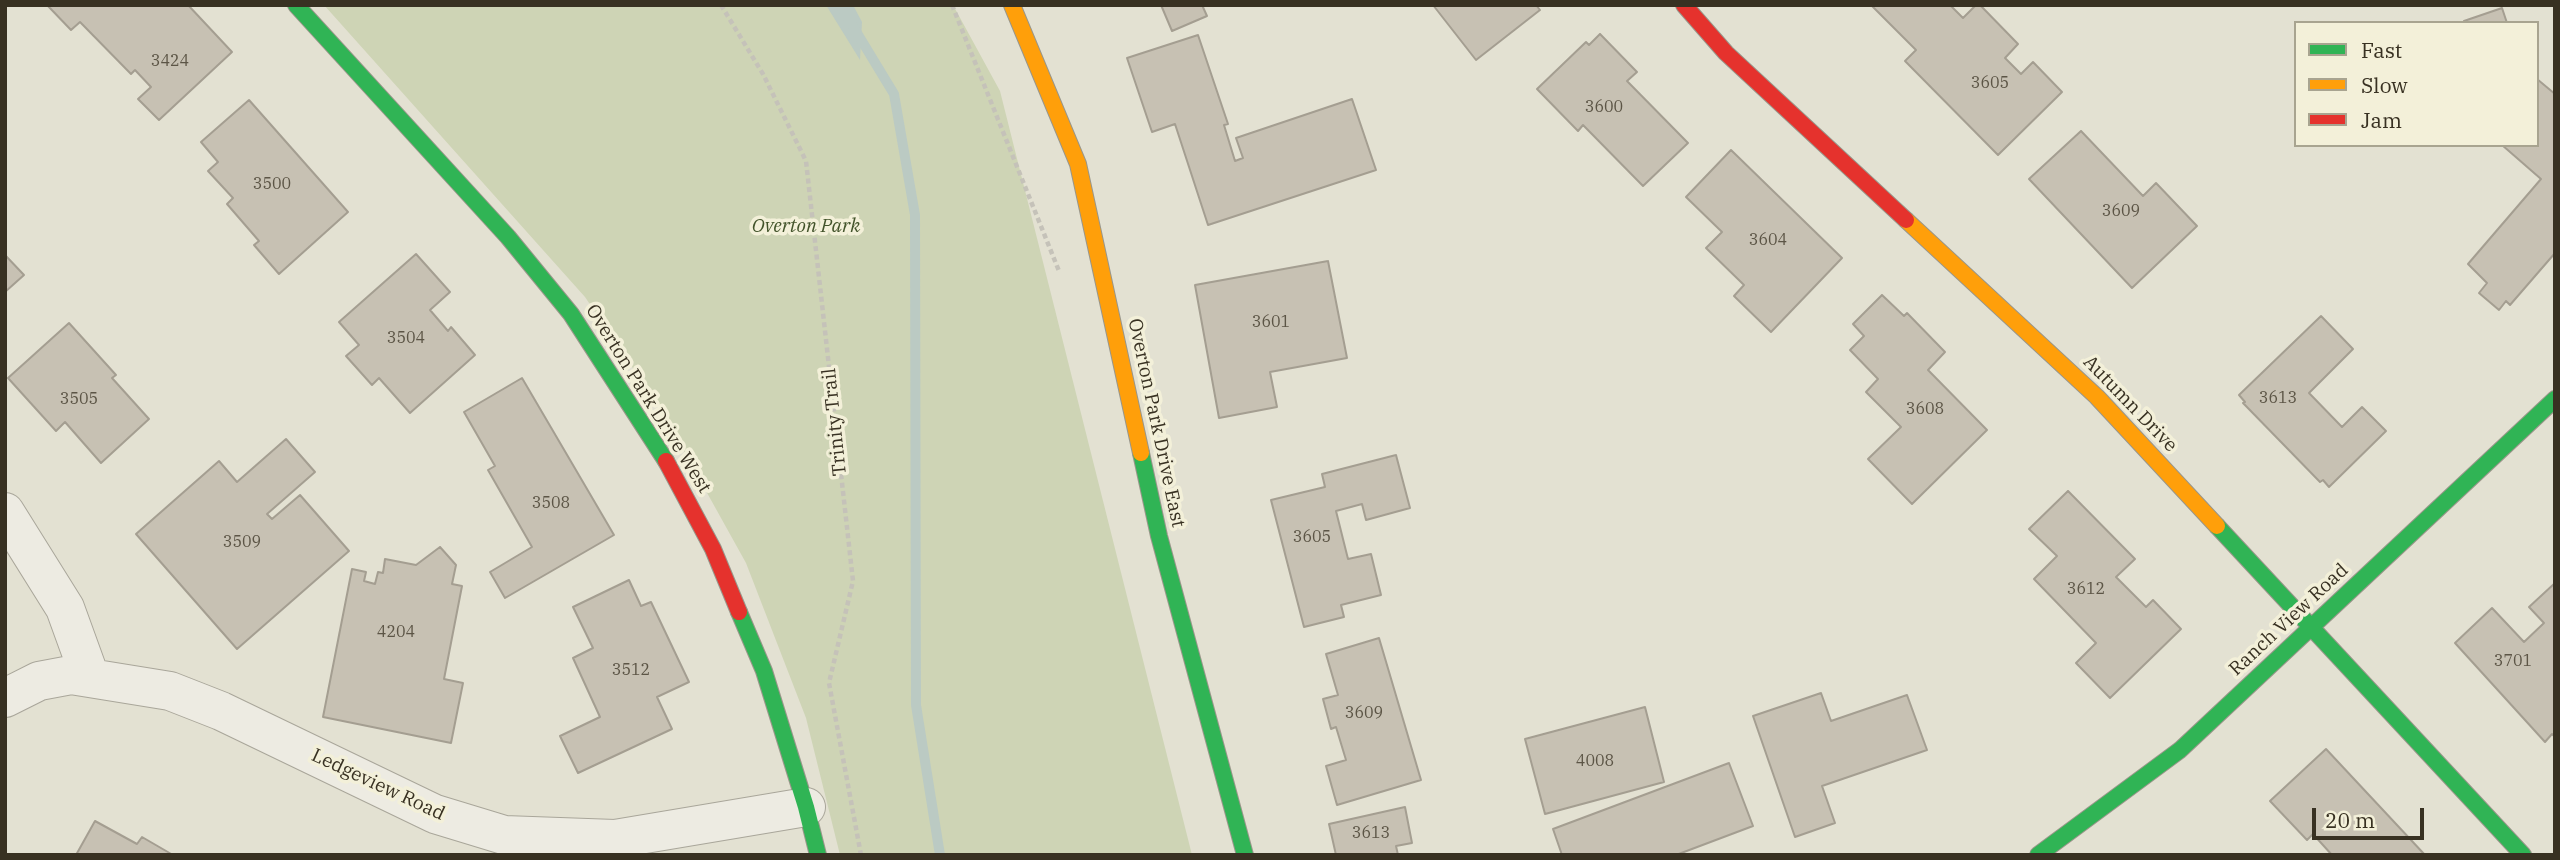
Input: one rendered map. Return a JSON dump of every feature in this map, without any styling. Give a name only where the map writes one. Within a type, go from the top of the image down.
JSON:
[{"type":"street","name":"Overton Park Drive West","points":[[296,5],[508,237],[571,314],[666,461],[713,549],[764,671],[818,855]]},
{"type":"street","name":"Overton Park Drive East","points":[[1012,5],[1078,164],[1159,536],[1245,855]]},
{"type":"street","name":"Autumn Drive","points":[[1684,5],[1726,53],[2097,397],[2523,855]]},
{"type":"street","name":"Ranch View Road","points":[[2038,855],[2180,750],[2555,399]]},
{"type":"street","points":[[5,512],[65,608],[90,677]]},
{"type":"street","name":"Ledgeview Road","points":[[5,698],[39,681],[71,675],[170,691],[221,711],[435,814],[504,835],[615,839],[806,807]]},
{"type":"path","name":"Trinity Trail","points":[[722,5],[763,74],[806,161],[853,581],[828,683],[861,855]]},
{"type":"green space","name":"Overton Park","points":[[324,5],[953,5],[1000,91],[1192,855],[840,855],[806,718],[746,563],[661,410],[585,297]]},
{"type":"shaded area","points":[[826,5],[853,5],[862,22],[860,60]]},
{"type":"building","points":[[47,5],[188,5],[232,52],[159,120],[138,99],[151,87],[135,70],[131,74],[80,22],[71,30]]},
{"type":"building","points":[[1161,5],[1202,5],[1207,16],[1172,31]]},
{"type":"building","points":[[1433,5],[1536,5],[1540,10],[1476,60]]},
{"type":"building","points":[[1871,5],[1950,5],[1963,18],[1976,5],[1980,5],[2018,44],[2005,58],[2021,74],[2033,62],[2062,92],[1998,155],[1905,61],[1916,50]]},
{"type":"building","points":[[2502,8],[2506,21],[2464,21]]},
{"type":"building","points":[[1600,34],[1637,72],[1627,81],[1688,143],[1643,186],[1583,125],[1578,131],[1537,89],[1586,42],[1589,45]]},
{"type":"building","points":[[1198,35],[1228,124],[1224,125],[1235,161],[1243,158],[1236,138],[1352,99],[1376,170],[1208,225],[1175,124],[1152,132],[1127,58]]},
{"type":"building","points":[[2539,81],[2555,94],[2555,253],[2510,305],[2506,301],[2499,310],[2479,293],[2487,283],[2468,264],[2541,179],[2504,147],[2539,147]]},
{"type":"building","points":[[249,100],[348,212],[279,274],[254,245],[259,241],[227,204],[233,198],[208,171],[218,162],[201,142]]},
{"type":"building","points":[[2081,131],[2143,196],[2156,183],[2197,226],[2132,288],[2029,179]]},
{"type":"building","points":[[1731,150],[1842,258],[1771,332],[1734,296],[1744,285],[1706,248],[1722,232],[1686,197]]},
{"type":"building","points":[[416,254],[450,292],[430,310],[448,331],[451,327],[475,355],[410,413],[379,378],[372,385],[346,356],[359,345],[339,322]]},
{"type":"building","points":[[5,255],[24,275],[5,292]]},
{"type":"building","points":[[1328,261],[1347,358],[1270,372],[1277,407],[1219,418],[1195,285]]},
{"type":"building","points":[[1882,295],[1904,316],[1907,313],[1945,352],[1928,370],[1987,430],[1912,504],[1868,459],[1901,427],[1866,392],[1878,379],[1850,350],[1864,336],[1853,324]]},
{"type":"building","points":[[2321,316],[2353,349],[2309,393],[2342,427],[2362,407],[2386,431],[2329,487],[2323,480],[2320,482],[2243,403],[2245,402],[2239,395]]},
{"type":"building","points":[[69,323],[116,375],[112,378],[149,419],[101,463],[65,422],[56,431],[8,378]]},
{"type":"building","points":[[522,378],[614,535],[505,598],[490,572],[532,547],[488,470],[495,466],[464,412]]},
{"type":"building","points":[[286,439],[315,472],[267,514],[272,519],[300,495],[349,551],[237,649],[136,534],[219,461],[237,482]]},
{"type":"building","points":[[1396,455],[1410,508],[1366,520],[1362,504],[1336,511],[1348,559],[1371,554],[1381,595],[1341,605],[1344,617],[1304,627],[1271,500],[1325,487],[1322,474]]},
{"type":"building","points":[[2068,491],[2135,559],[2116,577],[2146,607],[2153,600],[2181,629],[2110,698],[2076,663],[2096,643],[2034,579],[2057,556],[2029,529]]},
{"type":"building","points":[[440,547],[456,565],[452,584],[462,586],[444,679],[463,683],[451,743],[323,717],[352,569],[366,572],[364,581],[375,584],[378,572],[383,573],[385,559],[416,565]]},
{"type":"building","points":[[629,580],[641,606],[651,602],[689,682],[657,697],[672,729],[578,773],[560,736],[600,717],[573,658],[593,648],[573,607]]},
{"type":"building","points":[[2555,583],[2555,737],[2552,734],[2545,742],[2455,643],[2492,608],[2524,642],[2544,623],[2529,607]]},
{"type":"building","points":[[1379,638],[1421,780],[1337,805],[1326,766],[1346,760],[1336,727],[1331,729],[1323,699],[1338,695],[1326,654]]},
{"type":"building","points":[[1821,693],[1831,721],[1907,695],[1927,750],[1822,786],[1835,823],[1795,837],[1753,716]]},
{"type":"building","points":[[1645,707],[1664,782],[1545,814],[1525,739]]},
{"type":"building","points":[[2326,749],[2425,855],[2332,855],[2313,834],[2307,840],[2270,801]]},
{"type":"building","points":[[1729,763],[1753,826],[1676,855],[1562,855],[1553,829]]},
{"type":"building","points":[[1405,807],[1412,843],[1396,846],[1398,855],[1336,855],[1329,824]]},
{"type":"building","points":[[95,821],[137,844],[142,837],[173,855],[76,855]]},
{"type":"waterway","points":[[840,5],[894,94],[915,215],[916,705],[940,855]]},
{"type":"traffic: fast","points":[[296,5],[508,237],[571,314],[666,461]]},
{"type":"traffic: fast","points":[[2038,855],[2180,750],[2555,399]]},
{"type":"traffic: fast","points":[[1141,453],[1159,536],[1245,855]]},
{"type":"traffic: fast","points":[[2217,526],[2523,855]]},
{"type":"traffic: fast","points":[[739,612],[764,671],[818,855]]},
{"type":"traffic: slow","points":[[1012,5],[1078,164],[1141,453]]},
{"type":"traffic: slow","points":[[1906,220],[2097,397],[2217,526]]},
{"type":"traffic: jam","points":[[1684,5],[1726,53],[1906,220]]},
{"type":"traffic: jam","points":[[666,461],[713,549],[739,612]]}]
